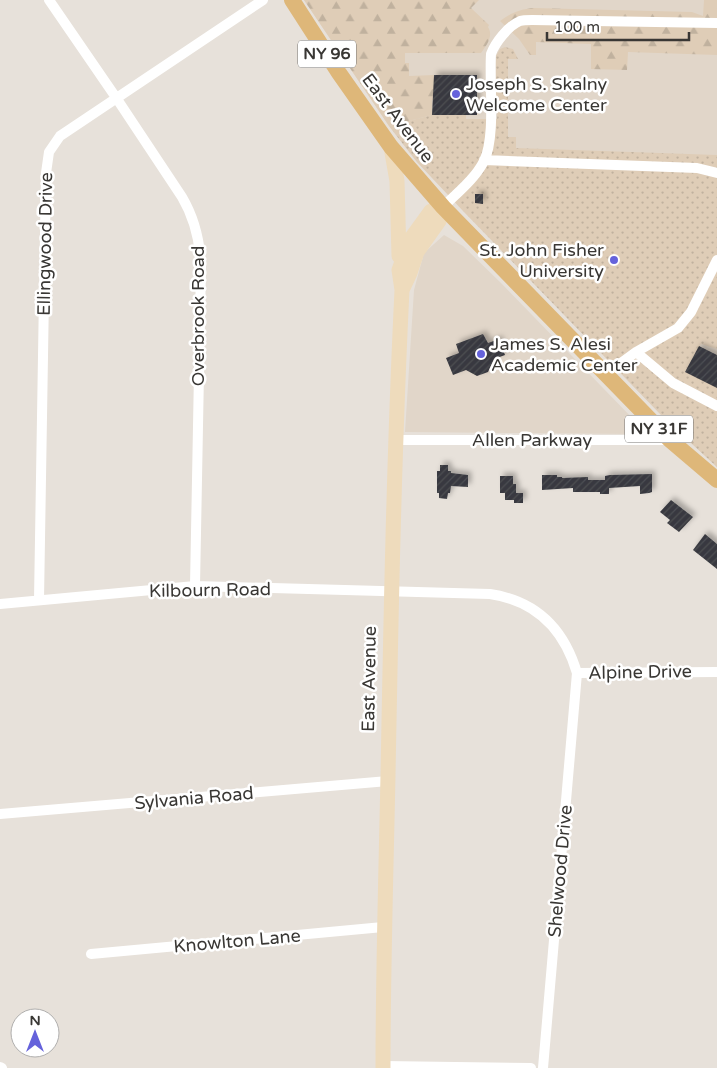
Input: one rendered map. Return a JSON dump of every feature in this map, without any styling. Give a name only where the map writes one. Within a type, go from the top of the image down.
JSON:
[{"type":"main road","name":"East Avenue","points":[[292,0],[391,147],[443,207]]},
{"type":"main road","name":"NY 96","points":[[391,147],[397,181],[400,234],[399,270]]},
{"type":"main road","name":"East Avenue","points":[[383,1067],[391,591],[395,440],[402,290],[399,270],[410,240],[431,211],[443,207]]},
{"type":"main road","name":"East Avenue","points":[[402,290],[417,252],[439,221],[443,207]]},
{"type":"main road","name":"NY 31F","points":[[443,207],[670,440],[717,480]]},
{"type":"street","name":"Overbrook Road","points":[[49,0],[185,203],[193,219],[199,240],[201,266],[195,586]]},
{"type":"street","name":"Ellingwood Drive","points":[[39,600],[47,162],[49,152],[60,136],[263,0]]},
{"type":"street","points":[[443,207],[470,179],[484,160],[490,132],[491,54],[496,43],[520,21],[717,23]]},
{"type":"street","points":[[484,160],[696,168],[717,173]]},
{"type":"street","points":[[606,374],[636,352],[678,328],[685,321],[717,260]]},
{"type":"street","points":[[636,352],[673,384],[717,406]]},
{"type":"street","name":"Allen Parkway","points":[[395,440],[670,440]]},
{"type":"street","name":"Kilbourn Road","points":[[0,604],[195,586],[391,591]]},
{"type":"street","name":"Alpine Drive","points":[[391,591],[490,594],[519,601],[538,612],[556,630],[573,659],[577,673],[717,672]]},
{"type":"street","name":"Shelwood Drive","points":[[543,1068],[577,673]]},
{"type":"street","name":"Sylvania Road","points":[[0,814],[388,781]]},
{"type":"street","name":"Knowlton Lane","points":[[91,954],[384,927]]},
{"type":"street","points":[[383,1067],[531,1068]]},
{"type":"shaded area","name":"St. John Fisher University","points":[[304,0],[717,0],[717,467],[664,418],[417,162],[389,126]]},
{"type":"shaded area","name":"St. John Fisher University","points":[[444,235],[463,246],[501,283],[638,424],[636,434],[405,432],[414,290],[424,253]]},
{"type":"green space","points":[[304,0],[479,0],[471,8],[489,25],[490,37],[481,53],[405,53],[405,63],[409,63],[409,76],[434,75],[432,115],[389,126]]},
{"type":"green space","points":[[704,0],[717,0],[717,55],[628,52],[627,70],[591,69],[591,44],[536,42],[536,55],[530,55],[519,39],[500,21],[516,12],[534,8],[692,12],[703,16]]},
{"type":"green space","points":[[505,47],[513,49],[518,59],[508,59],[508,137],[516,137],[516,148],[717,155],[717,349],[701,344],[686,372],[717,386],[717,467],[664,418],[463,211],[417,162],[389,126],[432,115],[466,115],[466,119],[497,119],[498,99],[495,97],[496,56],[500,49]]},
{"type":"building","name":"Joseph S. Skalny Welcome Center","points":[[434,75],[477,75],[477,115],[432,115]]},
{"type":"building","points":[[475,194],[483,194],[483,204],[475,203]]},
{"type":"building","name":"James S. Alesi Academic Center","points":[[483,334],[488,343],[499,339],[505,355],[494,359],[488,372],[477,376],[466,370],[453,375],[446,358],[459,353],[456,344]]},
{"type":"building","points":[[699,346],[717,355],[717,388],[685,372]]},
{"type":"building","points":[[440,465],[448,465],[448,471],[451,471],[451,473],[468,475],[468,487],[451,486],[447,499],[439,498],[439,493],[437,493],[437,471],[440,471]]},
{"type":"building","points":[[652,474],[652,492],[649,493],[640,494],[640,486],[609,488],[609,494],[573,492],[573,488],[542,490],[542,475],[557,475],[557,477],[562,478],[588,477],[588,480],[605,480],[605,476],[610,475]]},
{"type":"building","points":[[500,476],[513,476],[513,484],[516,484],[516,493],[523,493],[523,503],[505,500],[505,493],[500,493]]},
{"type":"building","points":[[671,500],[693,517],[679,532],[667,523],[670,520],[660,512]]},
{"type":"building","points":[[705,534],[717,544],[717,569],[693,550]]},
{"type":"place","name":"Joseph S. Skalny Welcome Center","points":[[456,94]]},
{"type":"place","name":"St. John Fisher University","points":[[614,260]]},
{"type":"place","name":"James S. Alesi Academic Center","points":[[481,354]]}]
